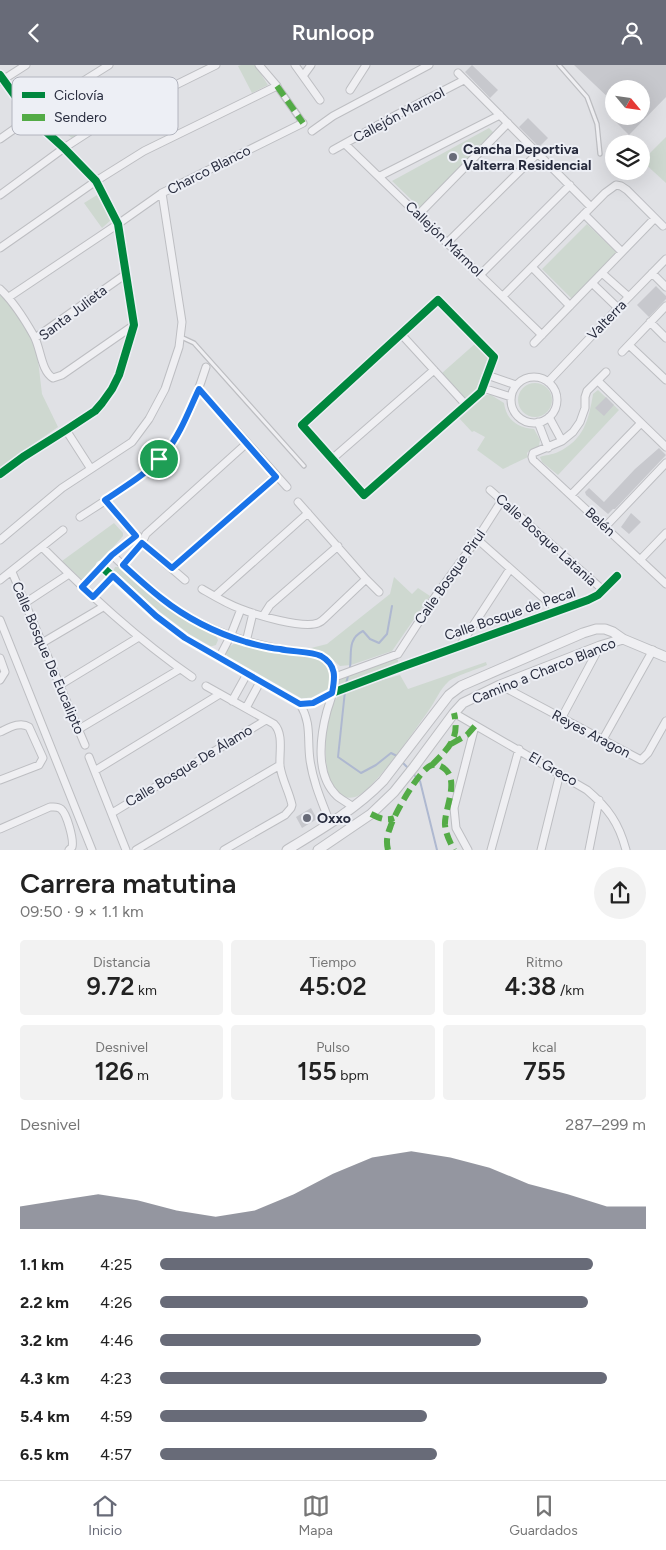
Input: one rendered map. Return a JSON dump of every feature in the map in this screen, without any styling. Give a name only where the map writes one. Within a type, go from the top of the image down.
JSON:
[{"type":"street","points":[[12,93],[1,78],[26,65]]},
{"type":"street","points":[[89,77],[109,65]]},
{"type":"street","points":[[178,84],[216,65]]},
{"type":"street","points":[[260,65],[303,123]]},
{"type":"street","points":[[295,65],[320,101]]},
{"type":"street","points":[[303,76],[311,65]]},
{"type":"street","points":[[350,90],[366,65]]},
{"type":"street","points":[[312,131],[332,116],[429,65]]},
{"type":"street","points":[[458,73],[591,207]]},
{"type":"street","name":"Callejón Marmol","points":[[333,151],[398,114],[464,80]]},
{"type":"street","points":[[178,134],[277,86]]},
{"type":"street","points":[[380,176],[500,115]]},
{"type":"street","name":"Charco Blanco","points":[[9,297],[162,193],[303,123]]},
{"type":"street","points":[[419,214],[508,123]]},
{"type":"street","points":[[0,139],[12,131]]},
{"type":"street","points":[[0,474],[95,411],[112,389],[122,368],[134,325],[118,224],[96,181],[50,135]]},
{"type":"street","points":[[0,195],[84,135]]},
{"type":"street","points":[[0,248],[96,181],[144,151],[177,135]]},
{"type":"street","name":"Callejón Mármol","points":[[345,144],[542,335]]},
{"type":"street","points":[[448,242],[538,153]]},
{"type":"street","points":[[480,275],[570,185]]},
{"type":"street","points":[[502,296],[591,207],[616,185],[627,190],[663,226]]},
{"type":"street","points":[[0,540],[62,487],[132,442],[149,419],[164,389],[179,347],[182,322],[162,193]]},
{"type":"street","points":[[584,214],[622,252]]},
{"type":"street","points":[[534,343],[655,218]]},
{"type":"street","name":"Valterra","points":[[548,382],[652,273],[665,262]]},
{"type":"street","points":[[532,267],[570,306]]},
{"type":"street","points":[[602,273],[629,297]]},
{"type":"street","points":[[652,273],[666,287]]},
{"type":"street","name":"Santa Julieta","points":[[126,274],[35,338],[47,373],[55,378],[134,325]]},
{"type":"street","points":[[592,283],[618,308]]},
{"type":"street","points":[[0,289],[9,297],[35,338]]},
{"type":"street","points":[[438,300],[494,357],[481,392],[364,495],[302,425],[401,334],[438,300]]},
{"type":"street","points":[[622,352],[666,306]]},
{"type":"street","points":[[650,322],[666,338]]},
{"type":"street","points":[[401,334],[466,405]]},
{"type":"street","points":[[629,345],[665,378]]},
{"type":"street","points":[[80,517],[152,466],[165,453],[176,437],[199,389],[206,367]]},
{"type":"street","points":[[332,459],[434,370]]},
{"type":"street","points":[[538,422],[548,447],[562,441],[574,432],[585,408],[585,397],[588,391],[606,372]]},
{"type":"street","points":[[487,375],[516,385]]},
{"type":"street","points":[[530,377],[542,378],[548,382],[555,391],[557,399],[556,407],[549,417],[538,422],[526,421],[517,415],[512,408],[511,397],[516,385],[530,377]]},
{"type":"street","points":[[598,381],[666,447]]},
{"type":"street","points":[[483,388],[511,397]]},
{"type":"street","points":[[199,389],[276,477],[287,487]]},
{"type":"street","points":[[549,417],[562,441]]},
{"type":"street","points":[[571,495],[641,423]]},
{"type":"street","points":[[66,431],[91,469]]},
{"type":"street","points":[[123,565],[142,543],[146,534],[247,443]]},
{"type":"street","name":"Belén","points":[[548,447],[533,453],[533,460],[666,584]]},
{"type":"street","points":[[605,527],[666,463]]},
{"type":"street","points":[[172,568],[276,477]]},
{"type":"street","name":"Calle Bosque Latania","points":[[490,490],[603,590]]},
{"type":"street","points":[[105,500],[142,543],[172,568],[184,581]]},
{"type":"street","name":"Calle Bosque Pirul","points":[[398,653],[502,500]]},
{"type":"street","points":[[298,502],[379,592]]},
{"type":"street","points":[[215,597],[308,513]]},
{"type":"street","points":[[0,580],[63,530]]},
{"type":"street","points":[[640,560],[666,533]]},
{"type":"street","points":[[82,587],[112,555],[136,536],[146,534]]},
{"type":"street","points":[[477,539],[558,611]]},
{"type":"street","points":[[263,616],[270,605],[338,546]]},
{"type":"street","points":[[42,547],[103,607],[192,677]]},
{"type":"street","points":[[112,555],[161,598],[200,623],[246,642],[316,654],[330,664],[335,677],[322,735],[323,768],[327,781],[333,790],[353,807]]},
{"type":"street","points":[[101,566],[156,616],[185,638],[300,704],[313,703],[332,693],[404,666],[398,653],[335,677]]},
{"type":"street","points":[[461,644],[510,569]]},
{"type":"street","name":"Calle Bosque De Eucalipto","points":[[12,572],[85,745]]},
{"type":"street","points":[[25,603],[69,574]]},
{"type":"street","points":[[93,597],[113,576]]},
{"type":"street","name":"Calle Bosque de Pecal","points":[[404,666],[588,600],[598,595],[617,576]]},
{"type":"street","points":[[202,589],[215,597],[253,613],[294,623],[310,624],[318,623],[325,618],[366,579]]},
{"type":"street","points":[[42,643],[103,607]]},
{"type":"street","points":[[219,658],[241,609]]},
{"type":"street","points":[[246,642],[253,613]]},
{"type":"street","points":[[0,620],[92,850]]},
{"type":"street","name":"Camino a Charco Blanco","points":[[287,850],[300,847],[374,791],[449,695],[461,686],[596,629],[605,629],[613,632],[623,639],[666,657]]},
{"type":"street","points":[[60,685],[139,637]]},
{"type":"street","name":"Camino a Charco Blanco","points":[[318,850],[371,814],[394,792],[463,703],[500,685],[600,646],[623,639]]},
{"type":"street","points":[[561,719],[600,646]]},
{"type":"street","points":[[602,741],[652,650]]},
{"type":"street","points":[[0,658],[5,673],[0,680]]},
{"type":"street","points":[[79,729],[180,669]]},
{"type":"street","points":[[232,701],[247,674]]},
{"type":"street","points":[[246,708],[260,682]]},
{"type":"street","name":"Reyes Aragon","points":[[500,685],[602,741],[641,760],[648,753],[666,721]]},
{"type":"street","points":[[206,686],[274,724],[278,730],[283,780],[291,799],[291,808],[285,815],[224,850]]},
{"type":"street","points":[[96,770],[220,694]]},
{"type":"street","points":[[300,704],[308,721],[310,760],[317,792],[330,823]]},
{"type":"street","name":"El Greco","points":[[454,713],[588,790],[600,801],[616,822],[623,837],[626,850]]},
{"type":"street","name":"Calle Bosque De Álamo","points":[[112,813],[266,720]]},
{"type":"street","points":[[0,732],[19,724],[26,725],[29,727],[43,758],[39,765],[0,780]]},
{"type":"street","points":[[468,850],[456,828],[454,808],[475,726]]},
{"type":"street","points":[[491,850],[519,749]]},
{"type":"street","points":[[90,757],[126,850]]},
{"type":"street","points":[[136,850],[280,765]]},
{"type":"street","points":[[541,850],[560,773]]},
{"type":"street","points":[[383,781],[394,792]]},
{"type":"street","points":[[589,850],[600,801]]},
{"type":"street","points":[[0,829],[50,807],[56,807],[63,811],[73,839],[72,847],[69,850]]},
{"type":"lane","points":[[559,65],[587,97],[597,124],[600,154]]},
{"type":"lane","points":[[180,337],[194,343],[304,467]]},
{"type":"shaded area","points":[[255,65],[268,85],[252,93],[238,66]]},
{"type":"shaded area","name":"Cancha Deportiva Valterra Residencial","points":[[489,128],[494,133],[420,208],[392,181]]},
{"type":"shaded area","points":[[68,135],[79,135],[72,138]]},
{"type":"shaded area","points":[[666,137],[666,183],[650,168],[650,153]]},
{"type":"shaded area","points":[[97,195],[111,220],[102,228],[84,203]]},
{"type":"shaded area","points":[[587,224],[617,253],[572,299],[542,269]]},
{"type":"shaded area","points":[[0,295],[13,309],[32,339],[38,360],[42,394],[58,427],[0,467]]},
{"type":"shaded area","points":[[476,343],[490,358],[477,389],[468,398],[464,398],[442,373]]},
{"type":"shaded area","points":[[535,383],[542,384],[547,388],[551,393],[551,407],[547,412],[542,416],[535,417],[528,416],[523,412],[519,407],[518,400],[519,393],[523,388],[528,384]]},
{"type":"shaded area","points":[[598,390],[619,410],[558,475],[542,462],[540,457],[556,453],[574,441],[584,428],[590,412],[593,394]]},
{"type":"shaded area","points":[[483,395],[491,395],[504,403],[507,414],[513,422],[522,427],[534,429],[540,440],[539,446],[527,453],[528,457],[503,469],[477,450],[485,437],[474,431],[472,432],[458,417]]},
{"type":"shaded area","points":[[114,523],[123,533],[123,536],[85,579],[81,579],[62,561]]},
{"type":"shaded area","points":[[115,567],[120,567],[161,605],[216,636],[218,640],[216,645],[209,647],[171,621],[113,572]]},
{"type":"shaded area","points":[[394,577],[412,594],[418,588],[430,596],[392,651],[351,665],[340,666],[326,654],[311,648],[327,644],[390,594]]},
{"type":"shaded area","points":[[235,643],[283,654],[320,659],[325,662],[331,674],[329,687],[320,697],[314,700],[306,701],[296,697],[229,660],[226,654],[228,648]]},
{"type":"shaded area","points":[[394,658],[398,660],[396,666],[341,685],[338,684],[338,679]]},
{"type":"shaded area","points":[[486,662],[487,665],[455,677],[445,685],[394,758],[363,793],[355,797],[343,796],[334,788],[329,776],[326,759],[327,725],[335,700],[340,695],[347,690],[400,675],[408,689]]},
{"type":"building","points":[[472,65],[498,90],[490,98],[465,72]]},
{"type":"building","points":[[574,65],[666,65],[666,97],[650,113],[650,80],[605,80],[605,94]]},
{"type":"building","points":[[528,118],[548,138],[539,147],[519,127]]},
{"type":"building","points":[[619,125],[639,125],[629,135]]},
{"type":"building","points":[[656,286],[666,296],[666,299],[649,317],[637,305]]},
{"type":"building","points":[[606,397],[614,405],[604,416],[595,408]]},
{"type":"building","points":[[659,448],[666,455],[608,514],[586,495],[585,492],[589,488],[604,502],[635,469]]},
{"type":"building","points":[[631,513],[641,522],[629,534],[621,527]]},
{"type":"building","name":"Oxxo","points":[[311,808],[317,819],[302,828],[296,817]]},
{"type":"waterway","points":[[350,668],[351,647],[354,638],[363,631],[370,639],[379,643],[387,634],[392,606]]},
{"type":"waterway","points":[[346,684],[348,676]]},
{"type":"waterway","points":[[345,691],[338,757],[361,773],[376,765],[391,753],[397,756]]},
{"type":"waterway","points":[[403,763],[408,768]]},
{"type":"waterway","points":[[420,781],[437,850]]},
{"type":"marked path","points":[[277,86],[303,123]]},
{"type":"marked path","points":[[432,765],[452,742],[455,730],[454,713]]},
{"type":"marked path","points":[[451,744],[467,735],[475,726]]},
{"type":"marked path","points":[[388,850],[388,833],[401,804],[421,774],[432,765],[443,767],[450,775],[451,789],[445,825],[447,835],[454,850]]},
{"type":"marked path","points":[[371,814],[379,818],[394,818]]},
{"type":"cycle path","points":[[0,75],[12,92]]},
{"type":"cycle path","points":[[0,474],[95,411],[112,389],[119,375],[134,325],[118,224],[96,181],[50,135]]},
{"type":"cycle path","points":[[438,300],[494,357],[481,392],[364,495],[302,425],[438,300]]},
{"type":"cycle path","points":[[101,566],[156,616],[185,638],[300,704],[313,703],[332,693],[404,666],[588,600],[598,595],[617,576]]},
{"type":"place","name":"Cancha Deportiva Valterra Residencial","points":[[453,157]]},
{"type":"place","name":"Oxxo","points":[[307,818]]},
{"type":"route","points":[[199,389],[276,477],[172,568],[142,543],[123,565],[177,610],[230,637],[279,649],[321,656],[330,664],[335,677],[332,693],[313,703],[300,704],[185,638],[156,616],[113,576],[93,597],[82,587],[112,555],[136,536],[105,500],[159,459],[176,437],[199,389]]}]
